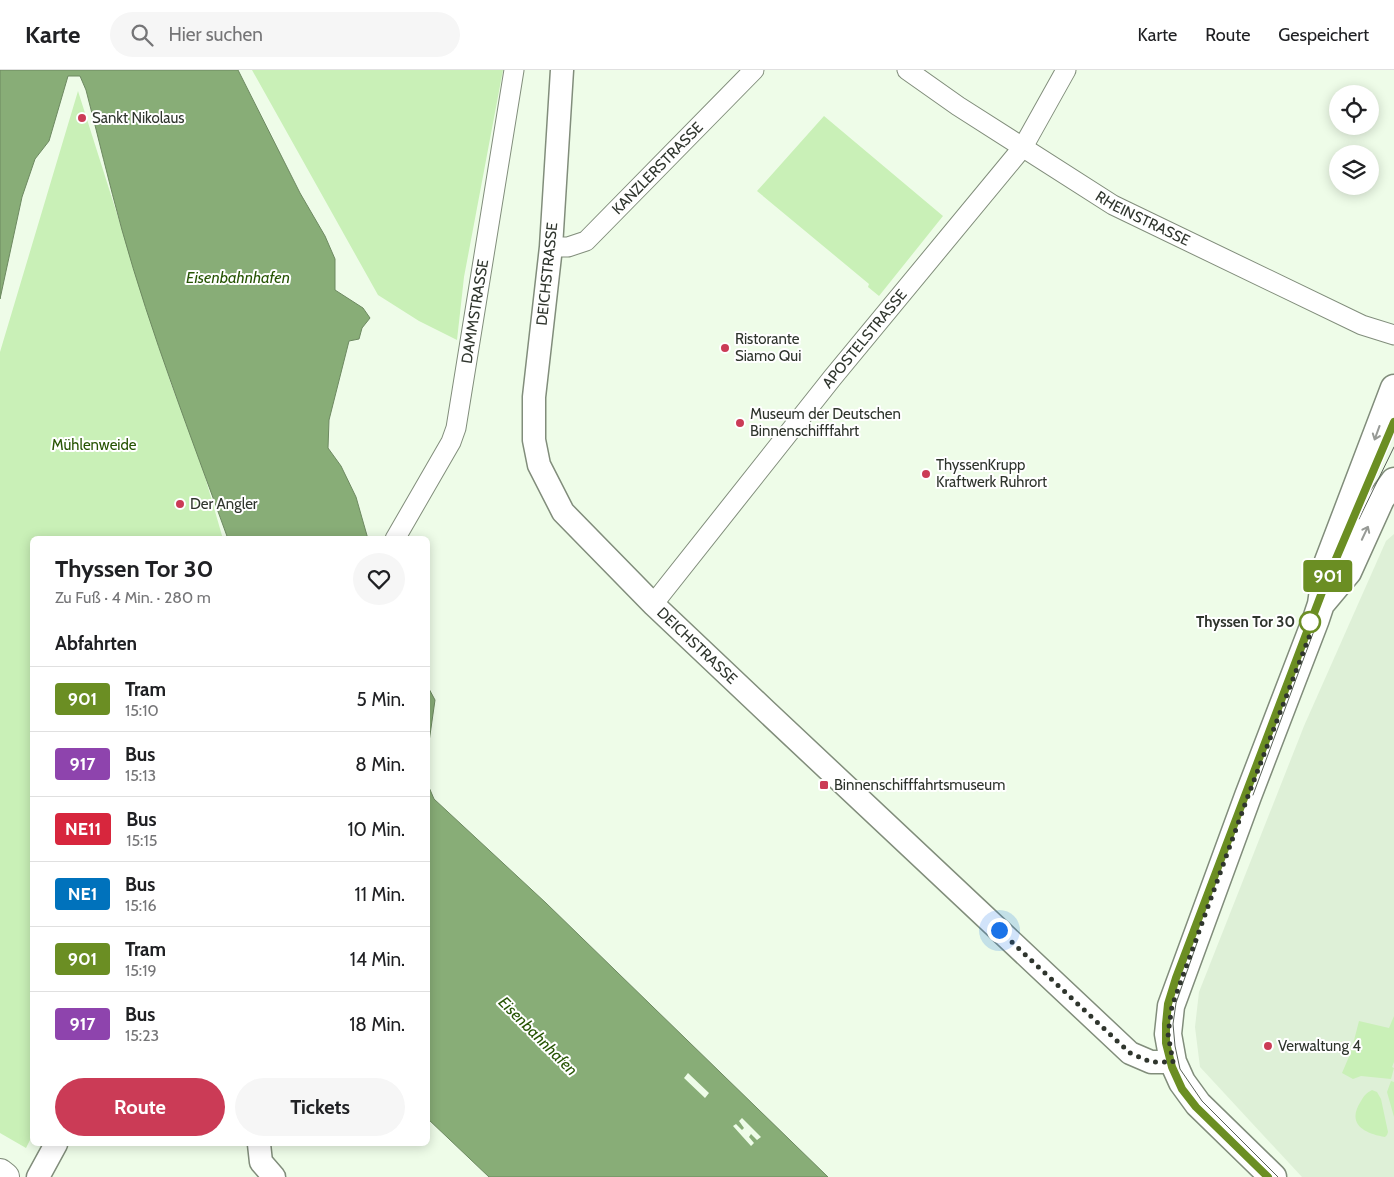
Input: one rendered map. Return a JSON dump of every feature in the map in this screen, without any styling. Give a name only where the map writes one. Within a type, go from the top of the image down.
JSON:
[{"type":"main road","points":[[1273,1177],[1198,1104],[1182,1082],[1173,1062],[1168,1034],[1172,1006],[1244,806],[1321,604],[1327,564],[1394,388]]},
{"type":"main road","points":[[1321,604],[1348,572],[1381,499],[1394,481]]},
{"type":"main road","points":[[0,1173],[6,1177]]},
{"type":"street","name":"DAMMSTRASSE","points":[[397,536],[451,442],[456,428],[514,70]]},
{"type":"street","name":"DEICHSTRASSE","points":[[562,70],[551,247],[534,397],[534,440],[538,465],[563,512],[579,530],[766,711],[1130,1053],[1151,1062],[1173,1062]]},
{"type":"street","name":"KANZLERSTRASSE","points":[[551,247],[568,248],[586,241],[754,70]]},
{"type":"street","name":"RHEINSTRASSE","points":[[907,70],[1113,205],[1354,321],[1394,336]]},
{"type":"street","name":"APOSTELSTRASSE","points":[[654,603],[840,370],[1022,147],[1066,70]]},
{"type":"street","points":[[38,1177],[55,1146]]},
{"type":"shaded area","points":[[1394,534],[1394,1177],[1302,1177],[1200,1067],[1195,1027],[1199,992],[1304,726],[1386,541]]},
{"type":"green space","points":[[252,70],[503,70],[464,277],[457,340],[419,321],[378,295]]},
{"type":"green space","name":"Mühlenweide","points":[[78,91],[171,384],[199,456],[222,536],[30,536],[30,1140],[26,1148],[0,1133],[0,352]]},
{"type":"green space","points":[[824,116],[943,216],[879,296],[868,287],[869,284],[757,191]]},
{"type":"green space","points":[[1394,1016],[1394,1062],[1392,1067],[1394,1068],[1391,1079],[1361,1076],[1353,1079],[1342,1073],[1351,1052],[1359,1021],[1389,1028]]},
{"type":"green space","points":[[1391,1081],[1394,1082],[1394,1117],[1387,1092]]},
{"type":"green space","points":[[1372,1090],[1377,1092],[1381,1099],[1388,1132],[1385,1137],[1364,1130],[1356,1121],[1357,1109],[1364,1096]]},
{"type":"water","name":"Eisenbahnhafen","points":[[0,70],[238,70],[300,193],[325,236],[335,259],[335,290],[363,308],[370,318],[362,328],[359,339],[349,341],[329,420],[328,448],[341,466],[356,497],[367,536],[227,536],[172,385],[133,269],[86,90],[80,76],[68,76],[49,141],[35,159],[22,197],[0,299]]},
{"type":"water","points":[[430,691],[435,700],[430,735]]},
{"type":"water","name":"Eisenbahnhafen","points":[[430,790],[434,799],[546,903],[828,1177],[489,1177],[430,1121]]},
{"type":"pier","points":[[688,1073],[709,1093],[705,1098],[684,1078]]},
{"type":"pier","points":[[742,1118],[761,1137],[757,1140],[751,1134],[749,1137],[754,1143],[751,1146],[733,1126],[736,1124],[742,1130],[744,1128],[739,1121]]},
{"type":"tram line","points":[[1268,1177],[1196,1107],[1182,1089],[1172,1067],[1166,1043],[1168,1004],[1176,978],[1324,587],[1394,422]]},
{"type":"tram line","name":"901","points":[[1268,1177],[1196,1107],[1182,1089],[1172,1067],[1166,1043],[1168,1004],[1176,978],[1307,630],[1340,547],[1394,422]]},
{"type":"tram line","points":[[1359,519],[1394,447]]},
{"type":"tram line","points":[[1253,795],[1315,628]]},
{"type":"tram line","points":[[1198,940],[1176,1003],[1173,1024],[1180,1069],[1202,1101],[1278,1177]]},
{"type":"place","name":"Sankt Nikolaus","points":[[82,118]]},
{"type":"place","name":"Ristorante Siamo Qui","points":[[725,348]]},
{"type":"place","name":"Museum der Deutschen Binnenschifffahrt","points":[[740,423]]},
{"type":"place","name":"ThyssenKrupp Kraftwerk Ruhrort","points":[[926,474]]},
{"type":"place","name":"Der Angler","points":[[180,504]]},
{"type":"place","name":"Thyssen Tor 30","points":[[1310,622]]},
{"type":"place","name":"Binnenschifffahrtsmuseum","points":[[824,785]]},
{"type":"place","name":"Verwaltung 4","points":[[1268,1046]]},
{"type":"route","points":[[999,930],[1130,1053],[1151,1062],[1173,1062],[1168,1034],[1172,1006],[1248,796],[1316,619],[1310,622]]}]
